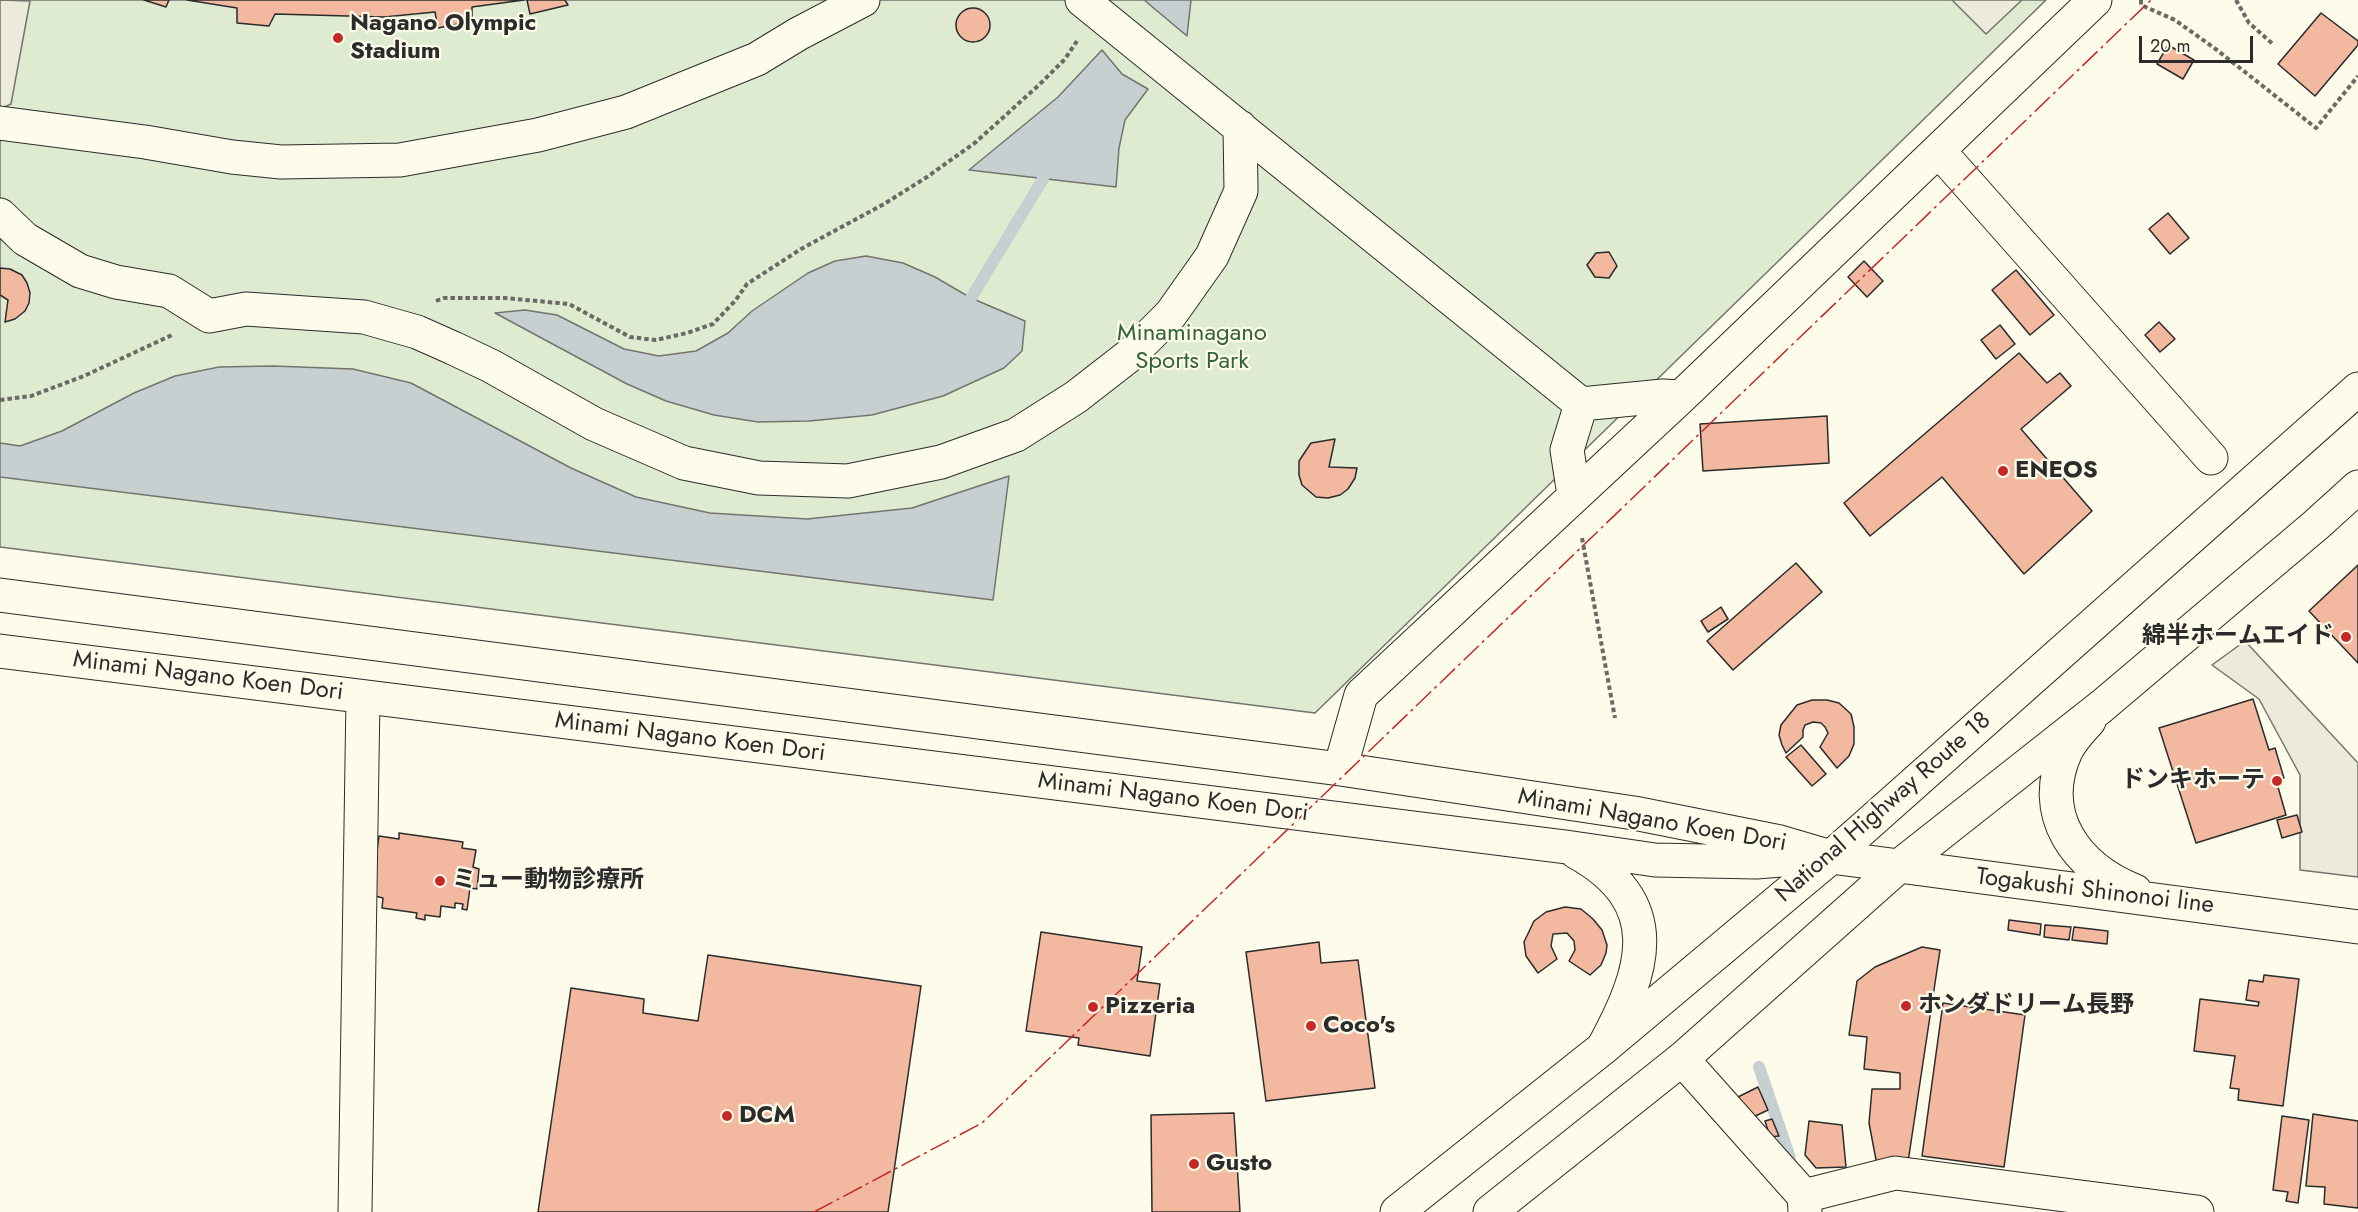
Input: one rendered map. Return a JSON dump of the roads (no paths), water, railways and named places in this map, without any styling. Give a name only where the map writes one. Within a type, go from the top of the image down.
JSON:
[{"type":"main road","points":[[0,123],[272,161],[400,160],[538,135],[626,112],[757,59],[798,34],[863,0]]},
{"type":"main road","points":[[1340,769],[1361,695],[1940,151],[2030,60],[2095,0]]},
{"type":"main road","points":[[1090,6],[1581,404],[1663,396],[1680,397]]},
{"type":"main road","points":[[0,215],[25,239],[80,271],[117,282],[169,291],[209,316],[246,309],[364,317],[417,332],[491,366],[594,424],[684,464],[759,478],[848,481],[941,462],[1016,435],[1076,397],[1130,355],[1171,314],[1212,256],[1241,190],[1240,128]]},
{"type":"main road","points":[[1940,151],[2211,459]]},
{"type":"main road","name":"National Highway Route 18","points":[[1397,1212],[1603,1048],[1832,857],[2358,389]]},
{"type":"main road","points":[[1574,495],[1567,450],[1581,404]]},
{"type":"main road","points":[[1490,1212],[1682,1059],[1898,867],[2102,706],[2358,487]]},
{"type":"main road","name":"Minami Nagano Koen Dori","points":[[0,596],[1340,769],[1634,813],[1780,842],[1832,857]]},
{"type":"main road","name":"Minami Nagano Koen Dori","points":[[0,651],[1655,860],[1756,862],[1832,857]]},
{"type":"main road","points":[[355,1212],[363,697]]},
{"type":"main road","points":[[2102,706],[2074,738],[2067,750],[2058,781],[2060,819],[2068,839],[2084,859],[2110,878],[2158,900]]},
{"type":"main road","points":[[1566,847],[1592,861],[1620,886],[1636,911],[1639,923],[1640,950],[1634,977],[1623,1012],[1603,1048]]},
{"type":"main road","name":"Togakushi Shinonoi line","points":[[1832,857],[2358,927]]},
{"type":"main road","points":[[1682,1059],[1804,1204],[1895,1173],[2197,1212]]},
{"type":"waterway","points":[[971,298],[1043,179]]},
{"type":"waterway","points":[[1759,1067],[1790,1158]]},
{"type":"place","name":"Nagano Olympic Stadium","points":[[338,38]]},
{"type":"place","name":"ENEOS","points":[[2003,471]]},
{"type":"place","name":"綿半ホームエイド","points":[[2346,637]]},
{"type":"place","name":"ドンキホーテ","points":[[2277,781]]},
{"type":"place","name":"ミュー動物診療所","points":[[440,881]]},
{"type":"place","name":"ホンダドリーム長野","points":[[1906,1006]]},
{"type":"place","name":"Pizzeria","points":[[1093,1007]]},
{"type":"place","name":"Coco's","points":[[1311,1026]]},
{"type":"place","name":"DCM","points":[[727,1116]]},
{"type":"place","name":"Gusto","points":[[1194,1164]]},
{"type":"park label","name":"Minaminagano Sports Park","points":[[1192,348]]}]
